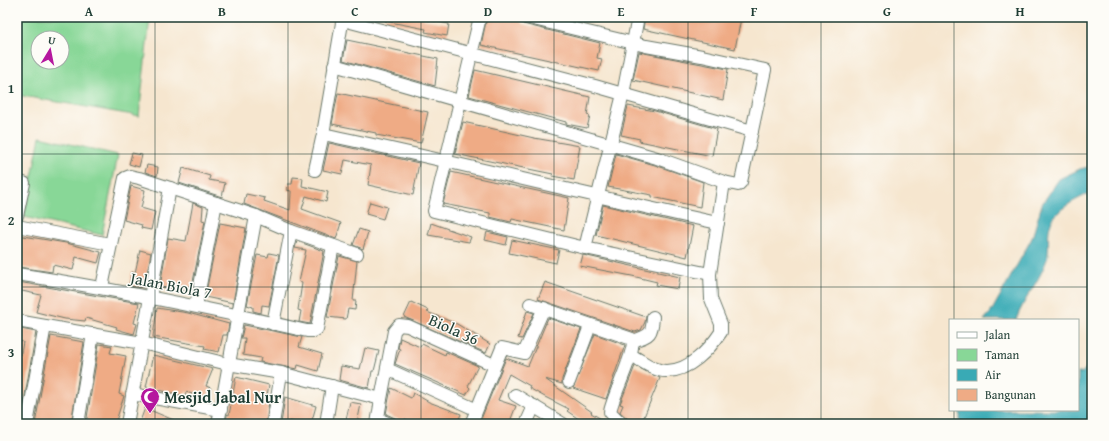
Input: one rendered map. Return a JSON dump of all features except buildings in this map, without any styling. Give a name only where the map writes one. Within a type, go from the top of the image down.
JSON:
[{"type":"street","points":[[480,17],[473,54],[434,211],[585,248],[710,274]]},
{"type":"street","points":[[334,65],[611,144],[701,172],[724,182],[738,185],[741,182],[764,70],[717,59],[633,43],[525,17]]},
{"type":"street","points":[[585,248],[623,94],[638,17]]},
{"type":"street","points":[[315,170],[323,134],[343,19],[623,94],[752,131]]},
{"type":"street","points":[[323,134],[446,160],[598,198],[718,223]]},
{"type":"street","points":[[102,287],[125,178],[130,176],[256,216],[291,231],[357,254]]},
{"type":"street","points":[[631,355],[666,372],[682,369],[701,356],[721,332],[721,324],[711,299],[710,274],[724,182]]},
{"type":"street","points":[[17,216],[24,183]]},
{"type":"street","points":[[127,424],[170,188]]},
{"type":"street","points":[[196,306],[216,203]]},
{"type":"street","points":[[218,424],[256,216]]},
{"type":"street","points":[[17,226],[110,244]]},
{"type":"street","points":[[273,324],[291,231]]},
{"type":"street","name":"Jalan Biola 7","points":[[17,274],[102,287],[237,314],[307,332],[317,329],[333,246]]},
{"type":"street","points":[[530,304],[633,341],[648,336],[652,330],[653,317]]},
{"type":"street","points":[[470,424],[475,409],[502,348],[524,353],[544,308]]},
{"type":"street","points":[[17,321],[142,343],[228,364],[281,373],[381,399]]},
{"type":"street","name":"Biola 36","points":[[387,369],[394,331],[399,325],[408,326],[494,365]]},
{"type":"street","points":[[27,424],[45,326]]},
{"type":"street","points":[[569,382],[590,326]]},
{"type":"street","points":[[78,424],[93,334]]},
{"type":"street","points":[[622,424],[610,412],[631,355],[633,341]]},
{"type":"street","points":[[390,424],[377,421],[387,369],[475,409]]},
{"type":"street","points":[[273,424],[281,373]]},
{"type":"street","points":[[326,424],[332,386]]},
{"type":"street","points":[[132,394],[221,410]]},
{"type":"street","points":[[515,396],[563,424]]},
{"type":"street","points":[[526,424],[534,406]]},
{"type":"green space","points":[[17,17],[150,17],[139,116],[17,95]]},
{"type":"green space","points":[[40,137],[118,155],[102,235],[24,217]]},
{"type":"water","points":[[1092,166],[1092,202],[1090,193],[1067,205],[1059,211],[1052,220],[1049,231],[1047,259],[1016,319],[985,319],[991,312],[1032,238],[1042,204],[1059,179],[1080,169]]},
{"type":"water","points":[[1092,361],[1092,424],[960,424],[960,411],[1079,411],[1079,373],[1082,373]]},
{"type":"place","name":"Mesjid Jabal Nur","points":[[150,414]]}]
